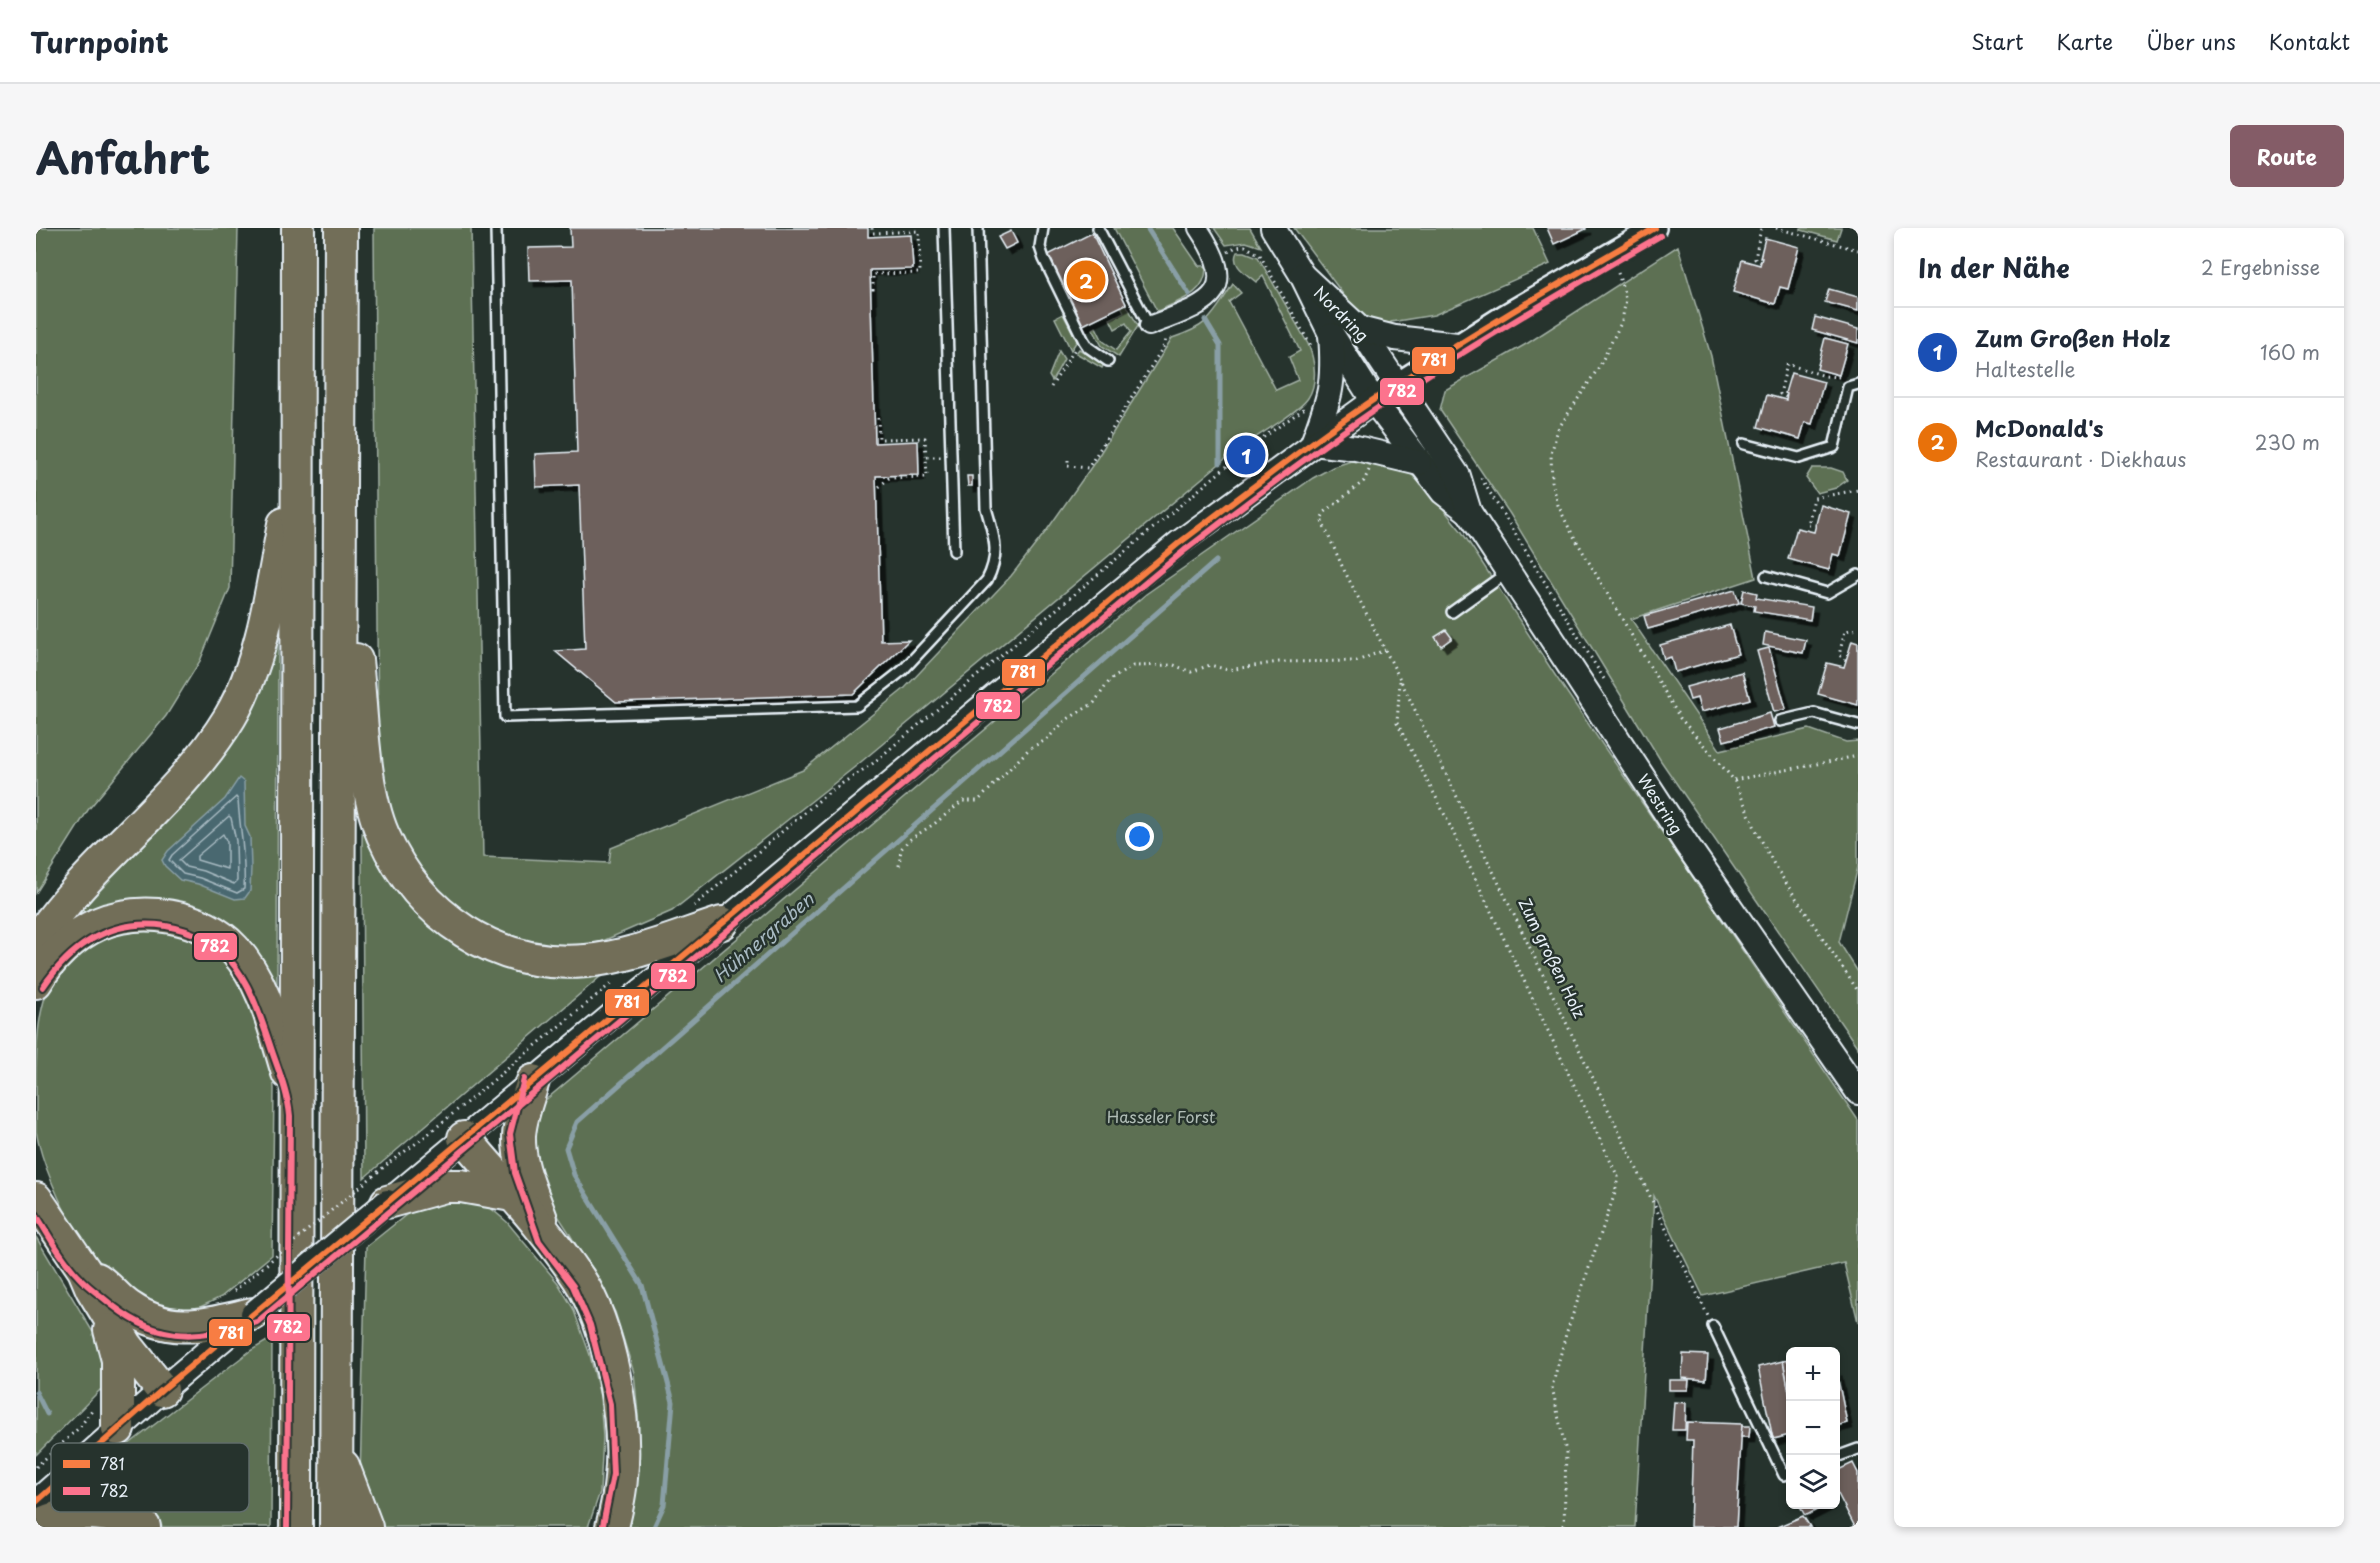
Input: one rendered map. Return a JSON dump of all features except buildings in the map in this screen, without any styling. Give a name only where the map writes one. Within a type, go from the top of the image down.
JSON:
[{"type":"highway","points":[[296,1527],[298,228]]},
{"type":"highway","points":[[336,1527],[341,228]]},
{"type":"highway","points":[[36,942],[88,876],[166,799],[199,761],[230,715],[254,662],[267,616],[299,443]]},
{"type":"highway","points":[[340,498],[367,763],[373,801],[383,834],[401,867],[430,905],[454,925],[500,949],[539,960],[565,962],[618,956],[722,923]]},
{"type":"highway","points":[[36,982],[46,965],[71,942],[97,924],[122,917],[146,915],[175,917],[205,928],[233,948],[251,971],[268,1010],[297,1102]]},
{"type":"highway","points":[[533,1081],[519,1135],[520,1151],[524,1171],[547,1237]]},
{"type":"highway","points":[[464,1138],[581,1281],[599,1323],[619,1403],[622,1444],[622,1476],[611,1519]]},
{"type":"highway","points":[[387,1202],[445,1186],[461,1186],[512,1195]]},
{"type":"highway","points":[[36,1199],[84,1270],[102,1306],[140,1364],[162,1390]]},
{"type":"highway","points":[[84,1270],[129,1308],[163,1324],[195,1326],[244,1302]]},
{"type":"highway","points":[[102,1306],[118,1360],[118,1429]]},
{"type":"highway","points":[[337,1448],[366,1527]]},
{"type":"highway","points":[[36,1526],[58,1516],[89,1513],[121,1518],[144,1527]]},
{"type":"main road","name":"Nordring","points":[[1273,228],[1302,275],[1322,340],[1373,400]]},
{"type":"main road","name":"Nordring","points":[[1302,275],[1360,329],[1398,384]]},
{"type":"main road","points":[[1360,329],[1395,338],[1457,345]]},
{"type":"main road","points":[[1313,443],[1330,400],[1333,380],[1322,340]]},
{"type":"main road","points":[[102,1443],[162,1390],[244,1302],[387,1202],[1179,543],[1313,443],[1398,384]]},
{"type":"main road","name":"Westring","points":[[1398,384],[1458,476],[1469,512],[1687,845],[1858,1092]]},
{"type":"main road","name":"Westring","points":[[1373,400],[1443,492],[1469,512]]},
{"type":"main road","points":[[1313,443],[1356,448],[1419,463]]},
{"type":"main road","points":[[36,1502],[51,1489]]},
{"type":"street","points":[[1157,329],[1195,308],[1217,287],[1219,271],[1217,259],[1198,228]]},
{"type":"street","points":[[1398,384],[1630,234],[1655,228]]},
{"type":"lane","points":[[496,228],[505,717],[857,706],[903,670],[987,580],[995,565],[996,545],[986,508],[978,228]]},
{"type":"lane","points":[[944,228],[954,551]]},
{"type":"lane","points":[[1043,228],[1040,247],[1044,259],[1084,341],[1088,347],[1108,361]]},
{"type":"lane","points":[[1098,228],[1157,329]]},
{"type":"lane","points":[[1744,444],[1799,458],[1834,447],[1848,387],[1858,384]]},
{"type":"lane","points":[[1452,612],[1508,572]]},
{"type":"lane","points":[[1766,576],[1827,593],[1858,575]]},
{"type":"lane","points":[[1780,722],[1814,713],[1858,726]]},
{"type":"lane","points":[[1713,1326],[1784,1476],[1786,1475]]},
{"type":"lane","points":[[1840,1456],[1858,1449]]},
{"type":"path","points":[[872,228],[872,233],[919,231],[920,273],[873,274],[873,293]]},
{"type":"path","points":[[1761,228],[1755,259],[1761,262]]},
{"type":"path","points":[[1776,228],[1858,250]]},
{"type":"path","points":[[1225,254],[1236,247],[1245,246],[1260,255],[1322,340]]},
{"type":"path","points":[[1618,273],[1626,299],[1622,321],[1599,367],[1558,429],[1551,454],[1552,481],[1558,505],[1662,689],[1680,718],[1734,780],[1776,868],[1858,991]]},
{"type":"path","points":[[1068,460],[1068,466],[1088,468],[1167,341],[1157,329]]},
{"type":"path","points":[[1051,387],[1072,350],[1084,341]]},
{"type":"path","points":[[1786,397],[1780,394],[1786,364],[1825,376],[1848,378]]},
{"type":"path","points":[[689,911],[813,804],[872,764],[1251,446],[1308,406]]},
{"type":"path","points":[[878,418],[879,439],[925,438],[927,477],[889,478],[879,487]]},
{"type":"path","name":"Zum großen Holz","points":[[1371,464],[1365,481],[1324,512],[1321,519],[1713,1326]]},
{"type":"path","points":[[1479,475],[1604,679]]},
{"type":"path","points":[[1816,525],[1808,525],[1814,498],[1858,490]]},
{"type":"path","points":[[1846,660],[1839,655],[1845,631],[1858,629]]},
{"type":"path","points":[[899,866],[901,849],[909,840],[963,801],[978,801],[1030,748],[1046,740],[1066,720],[1094,703],[1110,680],[1133,666],[1174,665],[1191,672],[1210,665],[1228,670],[1279,662],[1357,661],[1384,650]]},
{"type":"path","points":[[1400,679],[1397,723],[1440,805],[1618,1177],[1615,1193],[1566,1334],[1552,1387],[1566,1452],[1564,1527]]},
{"type":"path","points":[[1734,780],[1858,756]]},
{"type":"path","points":[[244,1302],[390,1162],[423,1139],[618,978],[618,956]]},
{"type":"green space","points":[[36,228],[238,228],[230,588],[200,661],[166,716],[88,810],[36,893]]},
{"type":"green space","points":[[374,228],[471,228],[483,857],[609,863],[611,848],[803,770],[904,689],[1011,576],[1094,463],[1172,338],[1195,329],[1209,318],[1233,284],[1241,293],[1229,302],[1276,390],[1298,380],[1289,357],[1300,351],[1263,276],[1256,282],[1244,272],[1236,261],[1237,252],[1245,252],[1258,257],[1308,344],[1314,364],[1314,379],[1311,392],[1303,404],[1236,450],[856,766],[672,911],[605,940],[571,951],[520,943],[478,927],[412,870],[389,820],[378,757]]},
{"type":"green space","points":[[1114,228],[1173,228],[1199,266],[1206,266],[1202,283],[1197,290],[1182,300],[1157,311]]},
{"type":"green space","points":[[1214,228],[1250,228],[1261,247],[1246,242],[1226,245]]},
{"type":"green space","points":[[1294,228],[1533,228],[1550,264],[1434,315],[1391,322],[1388,331],[1357,313]]},
{"type":"green space","points":[[1801,228],[1841,228],[1837,240],[1801,230]]},
{"type":"green space","points":[[1678,246],[1711,356],[1756,578],[1631,619],[1720,750],[1809,729],[1846,742],[1858,741],[1858,867],[1839,942],[1858,972],[1858,1048],[1661,761],[1510,514],[1440,410],[1445,390],[1528,343]]},
{"type":"green space","points":[[1126,304],[1138,326],[1119,357],[1102,346],[1093,329],[1096,327],[1103,341],[1116,350],[1131,332],[1126,323],[1115,329],[1110,319],[1124,312],[1121,306]]},
{"type":"green space","points":[[1063,314],[1077,341],[1071,350],[1055,318]]},
{"type":"green space","points":[[1079,349],[1104,364],[1102,368],[1076,353]]},
{"type":"green space","points":[[1059,351],[1064,359],[1052,381],[1049,376]]},
{"type":"green space","name":"Hasseler Forst","points":[[1351,461],[1394,465],[1411,474],[1431,494],[1462,532],[1555,675],[1858,1120],[1858,1322],[1844,1263],[1703,1296],[1654,1196],[1635,1527],[626,1527],[635,1489],[639,1425],[634,1373],[615,1312],[568,1231],[541,1190],[526,1148],[542,1103],[1146,594],[1313,478],[1333,467]]},
{"type":"green space","points":[[1812,468],[1831,468],[1843,472],[1847,480],[1836,488],[1817,493],[1806,478]]},
{"type":"green space","points":[[269,641],[278,642],[277,983],[268,984],[183,912],[36,960],[88,885]]},
{"type":"green space","points":[[363,786],[436,925],[608,970],[364,1178],[362,845]]},
{"type":"green space","points":[[148,926],[183,931],[229,959],[271,1050],[274,1089],[272,1255],[221,1297],[194,1310],[158,1312],[114,1276],[94,1256],[77,1233],[58,1197],[42,1156],[36,1131],[37,1042],[42,1010],[51,980],[68,957],[88,943],[111,934]]},
{"type":"green space","points":[[444,1196],[488,1206],[507,1222],[558,1283],[573,1308],[590,1355],[600,1396],[603,1437],[600,1492],[588,1527],[378,1527],[360,1479],[366,1247],[411,1211]]},
{"type":"green space","points":[[36,1237],[103,1349],[101,1389],[36,1455]]},
{"type":"green space","points":[[272,1338],[271,1527],[163,1527],[137,1512],[249,1512],[249,1443],[131,1443],[250,1351]]},
{"type":"water","points":[[239,778],[244,782],[245,826],[250,837],[251,868],[250,891],[245,898],[235,899],[198,884],[180,880],[162,860],[168,851],[225,799]]},
{"type":"waterway","name":"Hühnergraben","points":[[1147,228],[1189,294]]},
{"type":"waterway","name":"Hühnergraben","points":[[1205,320],[1220,345],[1220,463]]},
{"type":"waterway","name":"Hühnergraben","points":[[654,1527],[664,1505],[673,1402],[642,1285],[574,1175],[566,1148],[577,1122],[1216,561]]},
{"type":"waterway","points":[[36,1392],[47,1414]]},
{"type":"transit line","name":"781","points":[[102,1443],[162,1390],[1179,543],[1307,447],[1418,370],[1655,228]]},
{"type":"transit line","name":"782","points":[[36,1215],[61,1255],[81,1279],[121,1312],[140,1323],[157,1330],[193,1335],[213,1333],[257,1322],[1185,550],[1312,454],[1391,399],[1524,315],[1660,236]]},
{"type":"transit line","name":"782","points":[[43,987],[67,958],[81,946],[111,930],[146,925],[175,928],[192,933],[208,942],[229,959],[250,992],[281,1077],[290,1116],[287,1527]]},
{"type":"transit line","name":"782","points":[[524,1079],[510,1134],[515,1173],[539,1241],[573,1286],[590,1325],[610,1404],[613,1475],[603,1525]]},
{"type":"transit line","name":"781","points":[[36,1502],[51,1489]]},
{"type":"place","name":"McDonald's","points":[[1086,280]]},
{"type":"place","name":"Zum Großen Holz","points":[[1246,455]]}]
